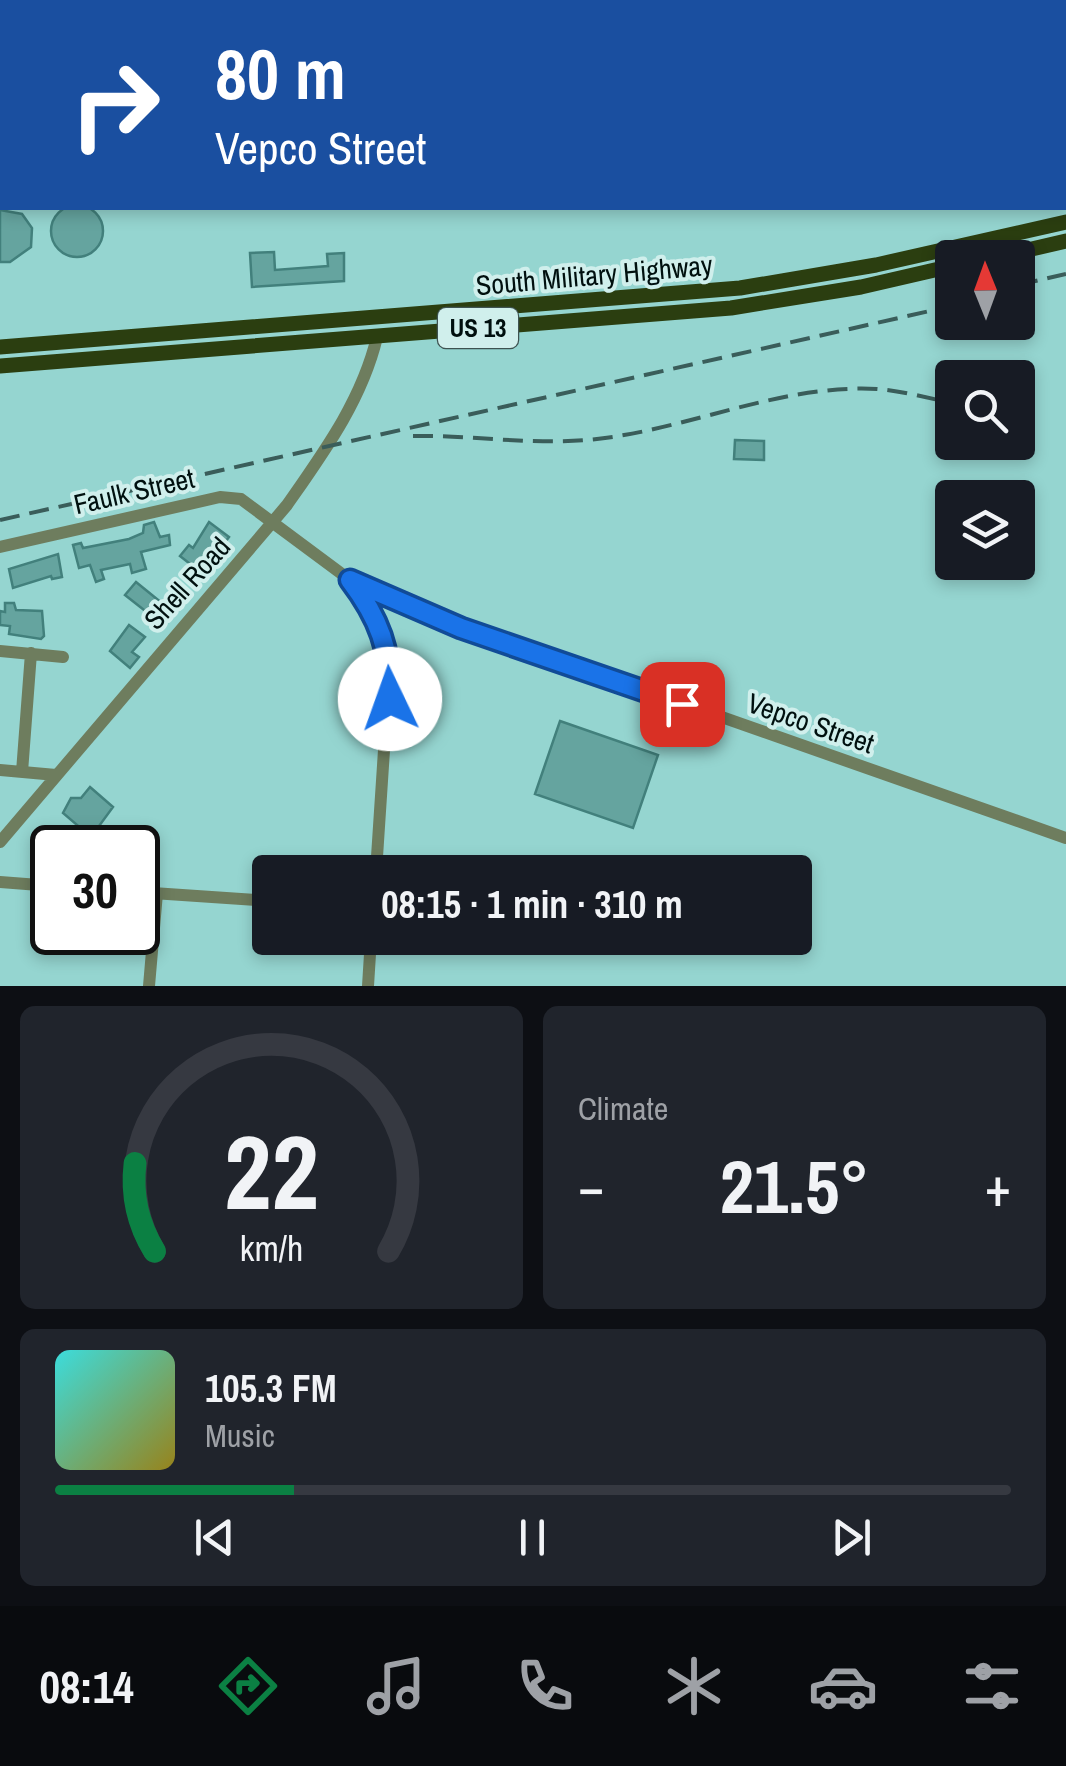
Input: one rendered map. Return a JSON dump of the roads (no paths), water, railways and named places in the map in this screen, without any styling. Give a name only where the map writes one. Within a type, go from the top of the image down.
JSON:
[{"type":"main road","name":"South Military Highway","points":[[0,347],[740,288],[859,268],[1066,222]]},
{"type":"main road","points":[[1035,248],[1066,241]]},
{"type":"main road","name":"South Military Highway","points":[[0,366],[731,308],[816,296],[935,270]]},
{"type":"street","name":"Shell Road","points":[[0,842],[275,520],[328,447],[367,378],[377,336]]},
{"type":"street","name":"Faulk Street","points":[[0,547],[220,497],[241,499],[275,520]]},
{"type":"street","name":"Vepco Street","points":[[275,520],[350,580],[461,628],[1066,838]]},
{"type":"street","points":[[350,580],[377,620],[390,658],[377,855]]},
{"type":"street","points":[[0,651],[63,656]]},
{"type":"street","points":[[22,772],[32,653]]},
{"type":"street","points":[[0,770],[56,775]]},
{"type":"street","points":[[0,882],[30,884]]},
{"type":"street","points":[[160,893],[252,900]]},
{"type":"street","points":[[149,986],[152,955]]},
{"type":"street","points":[[368,986],[370,955]]},
{"type":"railway","points":[[1035,281],[1066,274]]},
{"type":"railway","points":[[0,520],[935,310]]},
{"type":"railway","points":[[413,436],[557,441],[605,438],[774,399],[842,389],[886,390],[935,400]]}]
